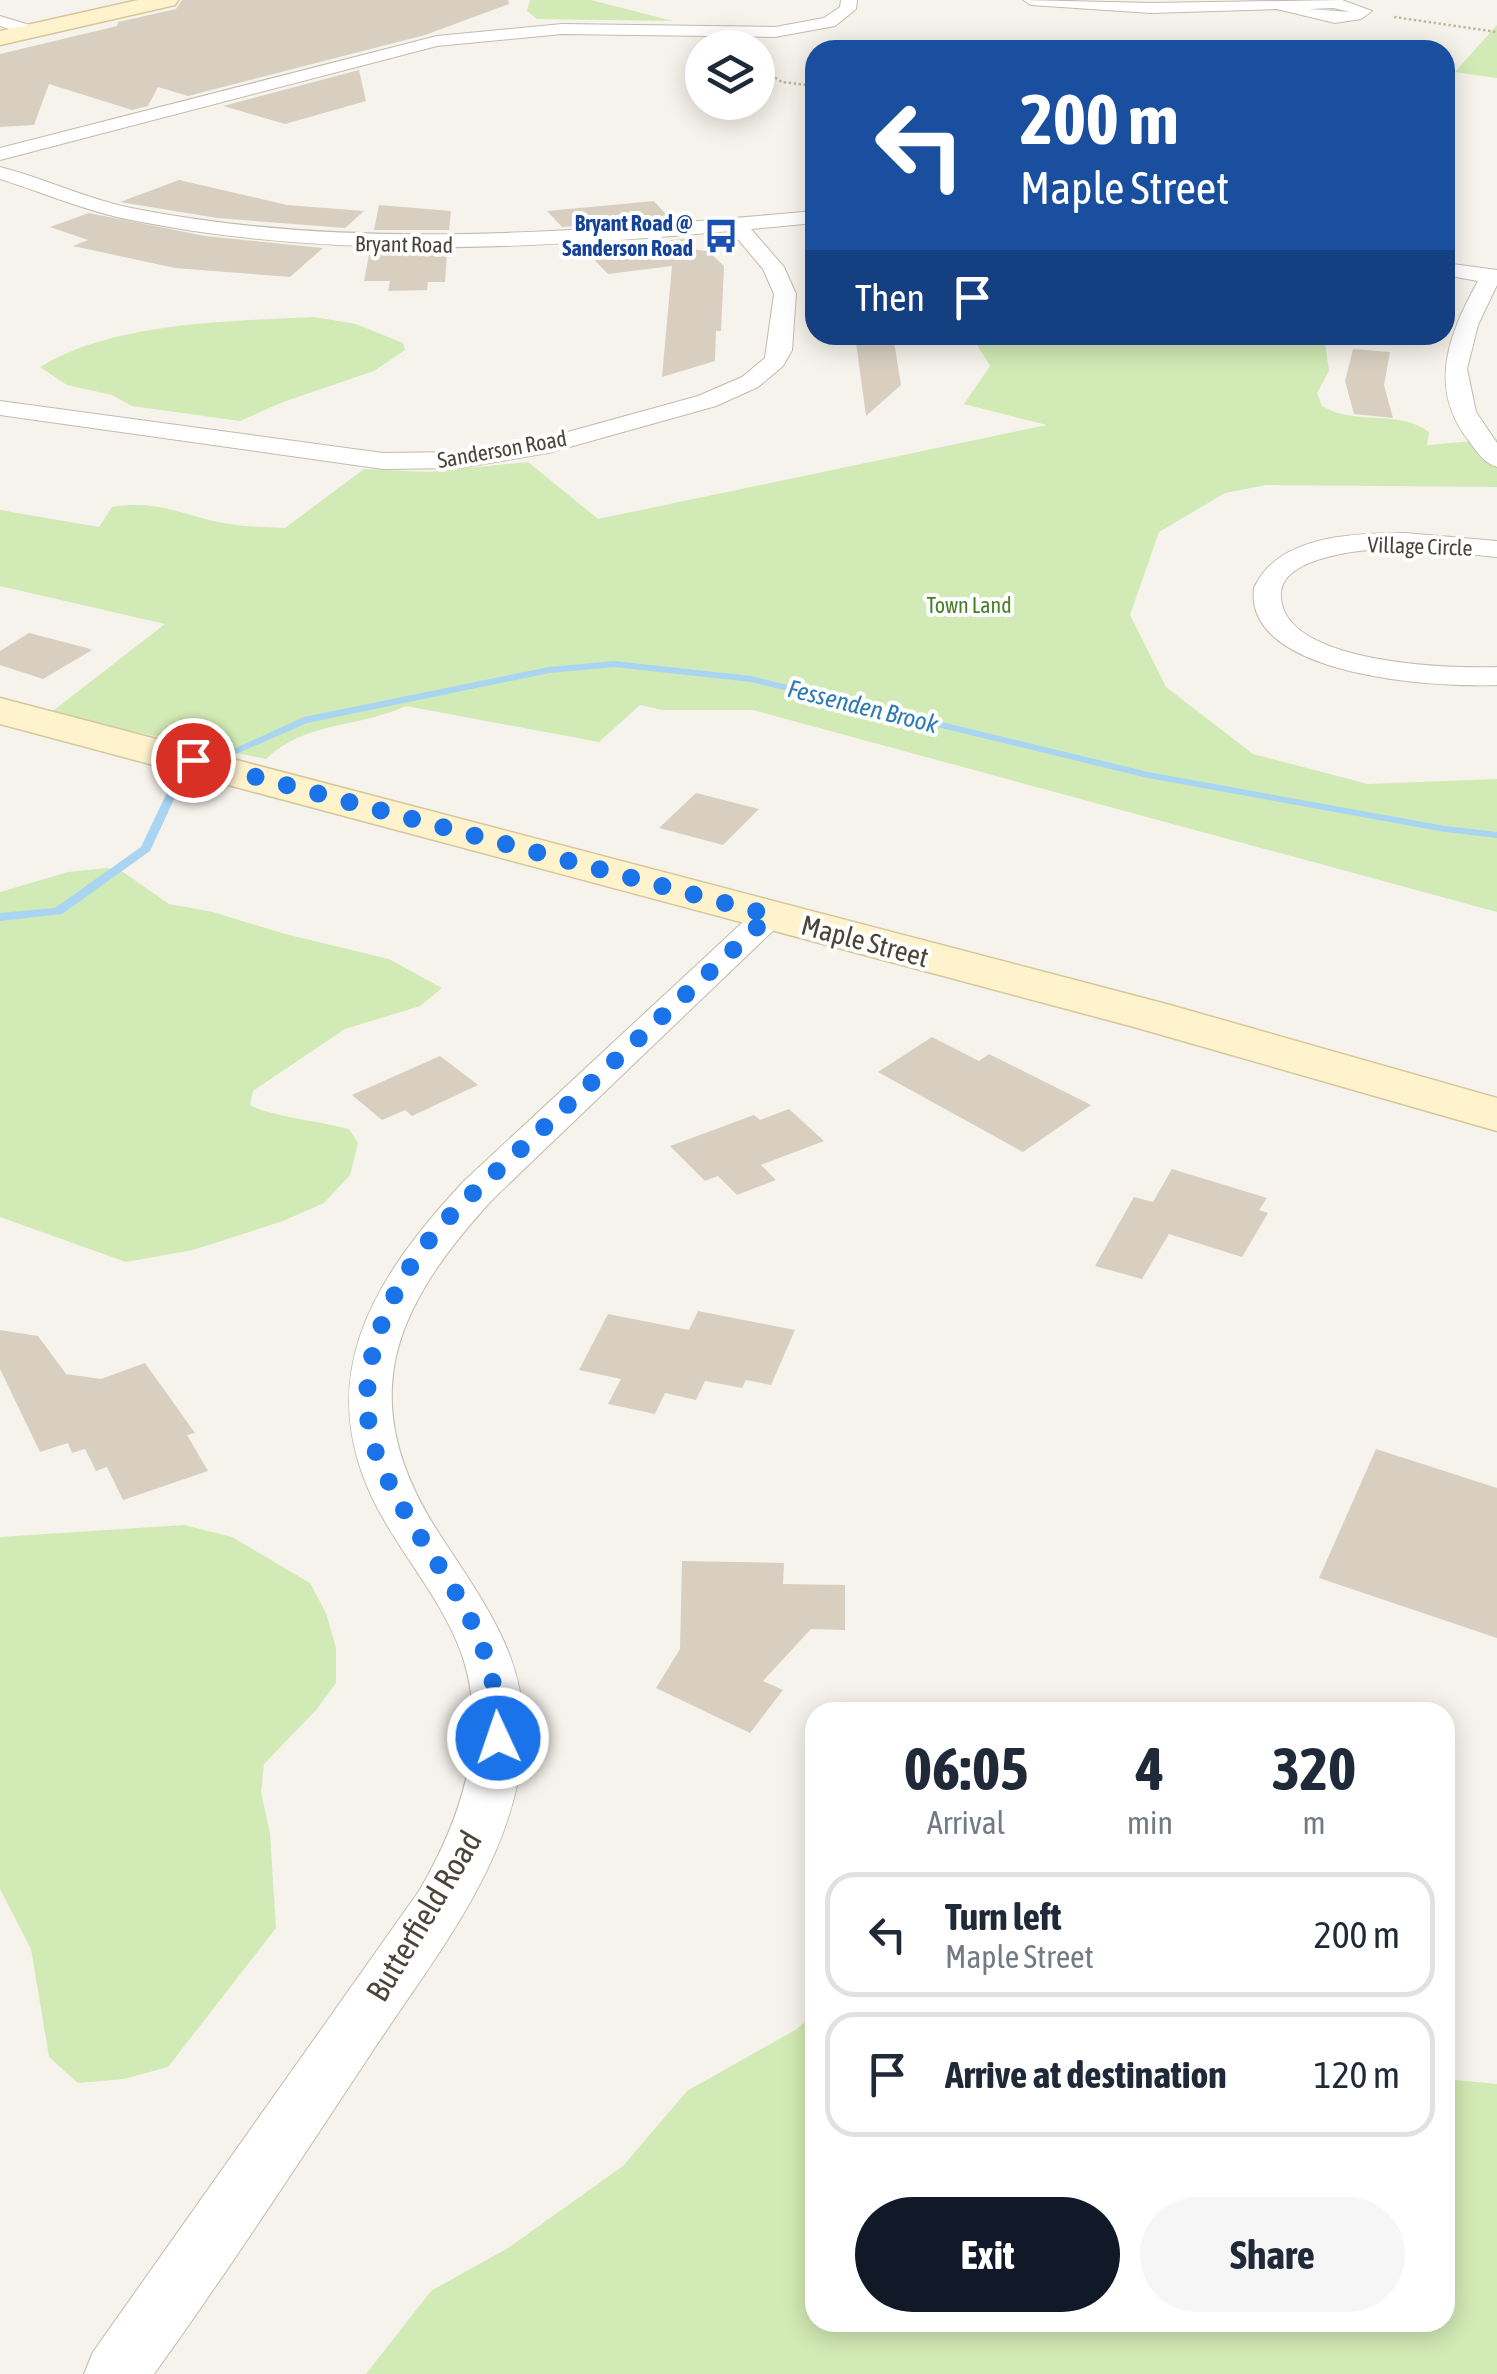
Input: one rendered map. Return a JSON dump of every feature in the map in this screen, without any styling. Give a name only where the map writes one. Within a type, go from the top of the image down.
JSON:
[{"type":"main road","points":[[0,38],[167,0]]},
{"type":"main road","name":"Maple Street","points":[[0,711],[1152,1016],[1497,1115]]},
{"type":"street","points":[[0,154],[437,41],[562,29],[774,32],[838,18],[848,10],[849,0]]},
{"type":"street","points":[[1030,0],[1151,8],[1346,4],[1361,8],[1363,13]]},
{"type":"street","points":[[0,21],[30,31]]},
{"type":"street","name":"Bryant Road","points":[[0,173],[128,214],[289,239],[404,244],[524,243],[805,218]]},
{"type":"street","name":"Sanderson Road","points":[[0,408],[383,461],[460,460],[548,444],[707,401],[750,382],[774,361],[780,350],[786,294],[773,267],[736,224]]},
{"type":"street","points":[[1455,270],[1494,276],[1460,334],[1455,365],[1459,396],[1467,415],[1497,459]]},
{"type":"street","name":"Village Circle","points":[[1497,549],[1403,542],[1329,548],[1277,572],[1268,586],[1266,600],[1272,615],[1286,630],[1335,658],[1404,675],[1497,676]]},
{"type":"street","name":"Butterfield Road","points":[[116,2374],[203,2257],[440,1902],[460,1870],[487,1803],[495,1770],[498,1707],[485,1648],[459,1595],[402,1510],[371,1440],[368,1382],[378,1333],[388,1309],[414,1262],[462,1206],[770,915]]},
{"type":"path","points":[[1363,13],[1497,32]]},
{"type":"path","points":[[775,78],[805,85]]},
{"type":"green space","points":[[530,0],[591,0],[673,21],[537,19],[527,11]]},
{"type":"green space","points":[[1497,25],[1497,78],[1455,72]]},
{"type":"green space","points":[[314,317],[356,324],[403,343],[405,350],[374,371],[240,421],[132,406],[112,395],[67,385],[40,367],[69,352],[136,332]]},
{"type":"green space","name":"Town Land","points":[[977,345],[1325,345],[1329,371],[1317,393],[1322,406],[1348,415],[1417,425],[1429,432],[1427,445],[1497,439],[1497,487],[1266,485],[1225,493],[1159,532],[1130,615],[1166,687],[1253,754],[1368,784],[1497,779],[1497,912],[753,710],[662,710],[640,705],[599,742],[406,706],[297,738],[266,759],[49,714],[165,624],[0,586],[0,510],[99,527],[112,507],[144,505],[229,524],[285,528],[364,469],[428,472],[528,462],[598,519],[1047,425],[964,404],[990,366]]},
{"type":"green space","points":[[106,868],[123,872],[169,904],[389,959],[442,988],[420,1006],[345,1029],[253,1091],[250,1105],[349,1129],[358,1143],[350,1175],[324,1203],[283,1221],[193,1250],[126,1262],[0,1217],[0,892],[68,872]]},
{"type":"green space","points":[[184,1525],[232,1537],[310,1583],[326,1613],[336,1648],[336,1683],[264,1764],[261,1792],[270,1833],[276,1928],[168,2067],[124,2079],[78,2083],[49,2057],[31,1949],[0,1889],[0,1537]]},
{"type":"green space","points":[[805,2021],[805,2332],[1455,2332],[1455,2080],[1497,2084],[1497,2374],[366,2374],[431,2291],[508,2248],[623,2166],[687,2091]]},
{"type":"building","points":[[182,0],[508,0],[509,4],[425,35],[188,96],[158,87],[148,106],[132,110],[49,84],[34,125],[0,127],[0,54],[176,9]]},
{"type":"building","points":[[359,70],[366,101],[285,124],[223,106]]},
{"type":"building","points":[[179,180],[287,205],[364,211],[345,228],[217,218],[120,202]]},
{"type":"building","points":[[654,201],[670,219],[562,227],[547,211]]},
{"type":"building","points":[[379,205],[451,211],[449,230],[374,230]]},
{"type":"building","points":[[89,213],[205,236],[323,248],[290,277],[175,268],[73,246],[88,240],[50,227]]},
{"type":"building","points":[[686,239],[724,266],[721,331],[716,331],[715,361],[662,377],[672,266],[608,274],[581,246]]},
{"type":"building","points":[[370,250],[447,251],[445,282],[428,282],[427,290],[388,291],[390,281],[364,281]]},
{"type":"building","points":[[856,345],[895,345],[901,385],[866,416]]},
{"type":"building","points":[[1353,349],[1390,352],[1384,385],[1393,418],[1354,414],[1345,381]]},
{"type":"building","points":[[29,633],[92,650],[43,679],[0,665],[0,651]]},
{"type":"building","points":[[696,793],[759,809],[723,845],[659,828]]},
{"type":"building","points":[[932,1037],[979,1061],[989,1054],[1091,1105],[1023,1152],[878,1072]]},
{"type":"building","points":[[440,1056],[478,1085],[412,1116],[405,1110],[382,1120],[352,1095]]},
{"type":"building","points":[[789,1109],[824,1141],[761,1165],[776,1180],[737,1195],[718,1176],[705,1181],[670,1146],[754,1115],[760,1120]]},
{"type":"building","points":[[1172,1169],[1267,1198],[1259,1210],[1268,1213],[1242,1257],[1169,1234],[1142,1279],[1095,1266],[1134,1197],[1153,1202]]},
{"type":"building","points":[[698,1311],[795,1330],[771,1385],[746,1380],[742,1388],[705,1381],[696,1400],[665,1393],[655,1414],[608,1404],[621,1379],[579,1370],[608,1314],[689,1330]]},
{"type":"building","points":[[0,1330],[38,1336],[66,1374],[101,1379],[145,1363],[195,1433],[187,1435],[208,1471],[123,1500],[107,1467],[96,1471],[85,1449],[72,1453],[68,1443],[40,1452],[0,1369]]},
{"type":"building","points":[[1376,1449],[1497,1488],[1497,1638],[1319,1578]]},
{"type":"building","points":[[682,1561],[784,1563],[783,1584],[845,1585],[845,1630],[811,1629],[763,1681],[783,1690],[750,1733],[656,1688],[680,1649]]},
{"type":"waterway","name":"Fessenden Brook","points":[[232,752],[304,720],[549,670],[614,664],[751,679],[1148,775],[1497,835]]},
{"type":"waterway","name":"Fessenden Brook","points":[[0,917],[58,911],[146,849],[178,780]]},
{"type":"place","name":"Bryant Road @ Sanderson Road","points":[[721,236]]},
{"type":"route","points":[[193,760],[770,915],[462,1206],[414,1262],[378,1333],[368,1382],[371,1440],[402,1510],[474,1620],[494,1676],[498,1738]]}]
